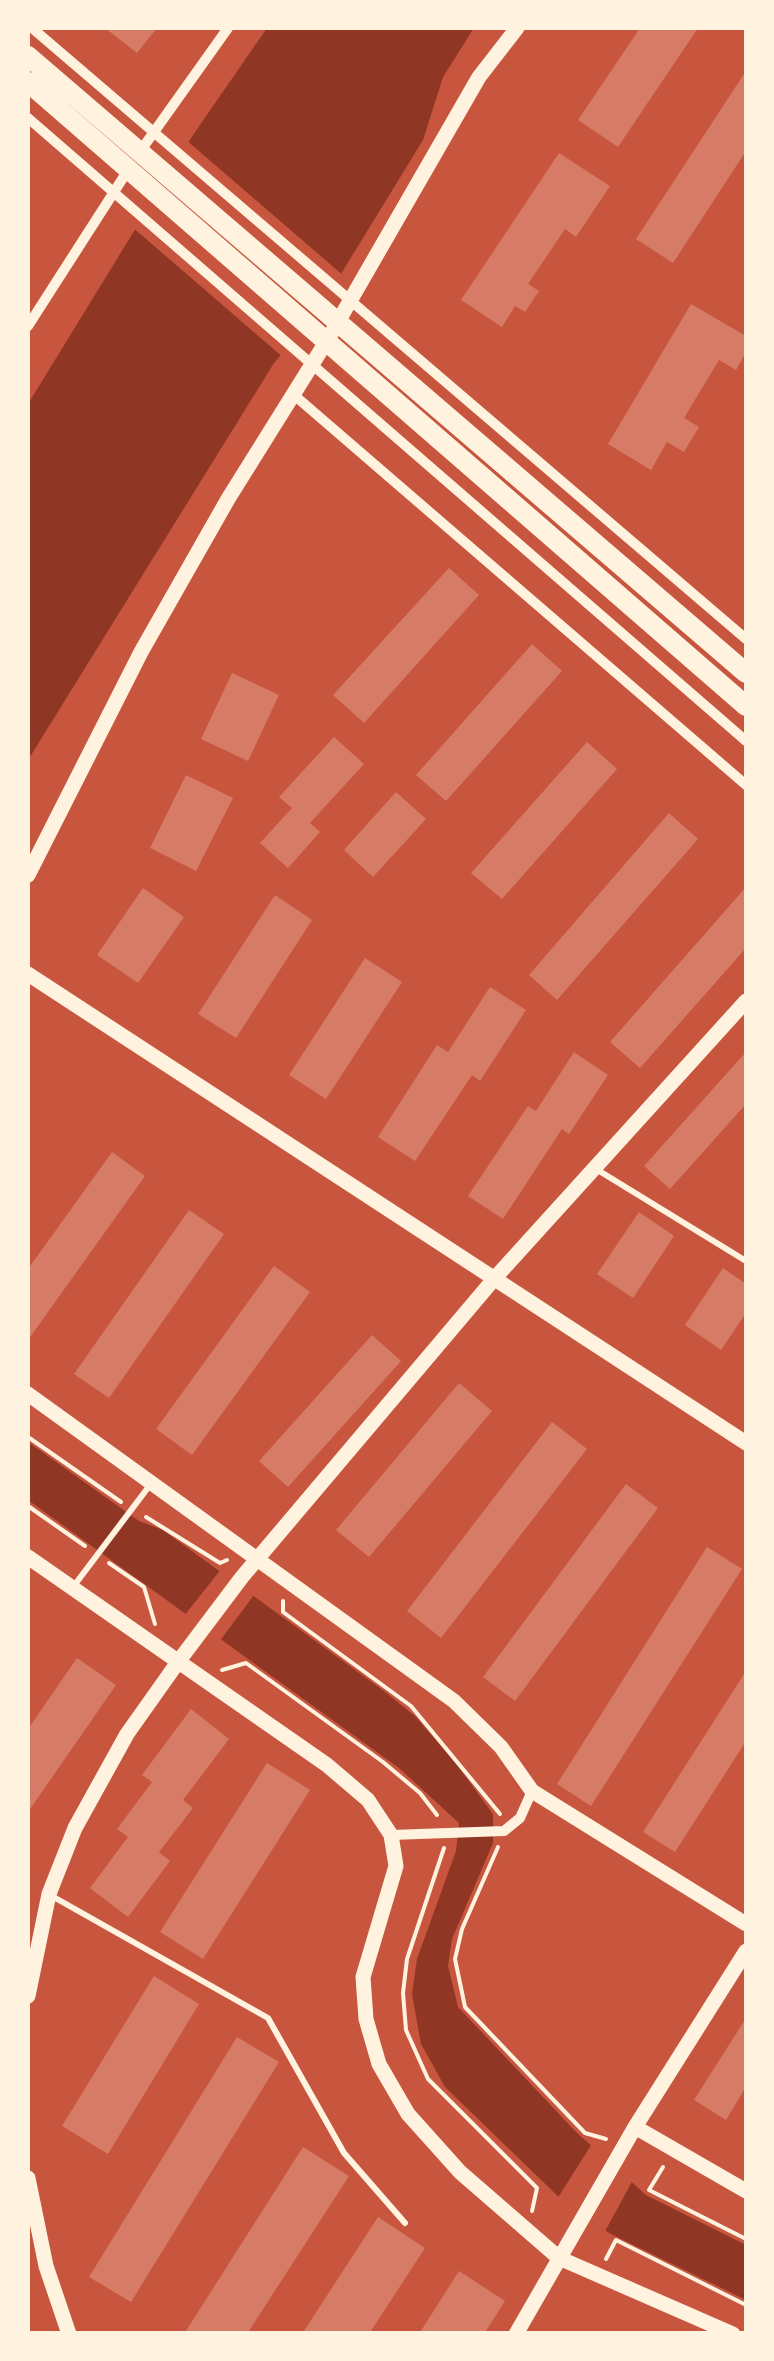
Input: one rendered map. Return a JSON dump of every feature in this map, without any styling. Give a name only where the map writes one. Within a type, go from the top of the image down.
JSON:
[{"type":"main road","points":[[28,56],[746,673]]},
{"type":"main road","points":[[28,82],[746,706]]},
{"type":"street","points":[[32,28],[504,436],[746,639]]},
{"type":"street","points":[[28,326],[100,212],[228,28]]},
{"type":"street","points":[[28,875],[141,652],[331,334],[478,76],[517,28]]},
{"type":"street","points":[[28,118],[746,741]]},
{"type":"street","points":[[294,395],[746,786]]},
{"type":"street","points":[[28,974],[746,1443]]},
{"type":"street","points":[[28,1996],[48,1894],[98,1780],[172,1658],[196,1638],[256,1560],[494,1278],[746,1001]]},
{"type":"street","points":[[28,1394],[454,1701],[501,1747],[532,1791],[746,1924]]},
{"type":"street","points":[[28,1557],[327,1765],[368,1800],[391,1834],[396,1866],[362,1977],[366,2018],[379,2064],[408,2114],[460,2172],[559,2258],[733,2334]]},
{"type":"street","points":[[391,1834],[500,1831],[520,1818],[532,1791]]},
{"type":"street","points":[[516,2334],[635,2127],[746,1951]]},
{"type":"street","points":[[635,2127],[746,2191]]},
{"type":"street","points":[[28,2178],[46,2266],[69,2334]]},
{"type":"lane","points":[[595,1168],[746,1261]]},
{"type":"lane","points":[[72,1588],[151,1484]]},
{"type":"lane","points":[[48,1894],[268,2018],[344,2154],[406,2223]]},
{"type":"path","points":[[28,1506],[144,1588],[172,1658]]},
{"type":"path","points":[[282,1579],[283,1612],[411,1706],[500,1813],[500,1831],[462,1928],[455,1959],[465,2008],[585,2133],[621,2151]]},
{"type":"path","points":[[672,2150],[650,2190],[746,2239]]},
{"type":"path","points":[[597,2276],[616,2240],[746,2305]]},
{"type":"shaded area","points":[[267,28],[474,28],[443,77],[423,140],[317,313],[274,363],[28,760],[28,404],[193,135]]},
{"type":"shaded area","points":[[28,1442],[139,1521],[163,1530],[384,1691],[416,1717],[457,1765],[493,1814],[493,1843],[452,1939],[448,1966],[458,2007],[576,2132],[646,2195],[746,2245],[746,2300],[609,2233],[565,2203],[445,2087],[421,2044],[412,1994],[417,1959],[456,1851],[459,1823],[399,1768],[28,1500]]},
{"type":"pier","points":[[185,139],[345,277],[321,316],[285,359],[131,226]]},
{"type":"pier","points":[[222,1568],[257,1591],[219,1642],[184,1616]]},
{"type":"pier","points":[[593,2142],[634,2178],[603,2235],[556,2201]]},
{"type":"building","points":[[105,28],[157,28],[137,53]]},
{"type":"building","points":[[640,28],[698,28],[618,147],[578,120]]},
{"type":"building","points":[[746,71],[746,151],[673,263],[636,239]]},
{"type":"building","points":[[559,153],[610,186],[576,237],[565,229],[528,284],[539,291],[525,312],[515,306],[502,327],[461,300]]},
{"type":"building","points":[[691,304],[746,336],[746,352],[736,370],[719,360],[684,418],[699,427],[684,452],[667,442],[651,470],[608,444]]},
{"type":"building","points":[[449,568],[479,595],[364,723],[333,695]]},
{"type":"building","points":[[532,644],[562,671],[446,801],[416,775]]},
{"type":"building","points":[[232,673],[279,695],[248,761],[201,739]]},
{"type":"building","points":[[334,737],[364,764],[310,823],[320,832],[288,868],[260,843],[292,808],[279,797]]},
{"type":"building","points":[[587,742],[617,769],[502,899],[471,873]]},
{"type":"building","points":[[186,775],[233,798],[196,871],[150,848]]},
{"type":"building","points":[[396,792],[426,819],[373,877],[344,850]]},
{"type":"building","points":[[669,813],[698,839],[557,1000],[529,975]]},
{"type":"building","points":[[746,887],[746,948],[640,1068],[610,1042]]},
{"type":"building","points":[[143,888],[184,917],[138,983],[97,955]]},
{"type":"building","points":[[275,895],[312,920],[236,1038],[198,1014]]},
{"type":"building","points":[[365,958],[402,982],[326,1099],[289,1075]]},
{"type":"building","points":[[490,987],[526,1010],[480,1081],[472,1075],[415,1161],[378,1137],[437,1045],[448,1052]]},
{"type":"building","points":[[574,1052],[608,1075],[569,1134],[562,1129],[503,1219],[468,1196],[528,1106],[536,1111]]},
{"type":"building","points":[[746,1052],[746,1104],[670,1189],[644,1166]]},
{"type":"building","points":[[112,1152],[145,1176],[28,1340],[28,1269]]},
{"type":"building","points":[[189,1210],[224,1234],[109,1398],[74,1374]]},
{"type":"building","points":[[639,1212],[674,1236],[633,1298],[597,1274]]},
{"type":"building","points":[[274,1266],[310,1292],[192,1455],[156,1429]]},
{"type":"building","points":[[723,1268],[746,1284],[746,1313],[721,1350],[685,1325]]},
{"type":"building","points":[[372,1335],[401,1361],[288,1487],[259,1461]]},
{"type":"building","points":[[459,1383],[492,1411],[369,1557],[336,1530]]},
{"type":"building","points":[[552,1422],[587,1449],[441,1638],[407,1611]]},
{"type":"building","points":[[626,1484],[658,1508],[515,1701],[483,1677]]},
{"type":"building","points":[[707,1547],[742,1569],[591,1806],[557,1784]]},
{"type":"building","points":[[77,1658],[116,1685],[28,1812],[28,1729]]},
{"type":"building","points":[[746,1671],[746,1741],[675,1852],[643,1832]]},
{"type":"building","points":[[191,1709],[229,1739],[183,1800],[193,1808],[159,1852],[170,1861],[128,1917],[90,1888],[128,1837],[117,1829],[152,1782],[142,1775]]},
{"type":"building","points":[[267,1763],[310,1790],[203,1959],[160,1932]]},
{"type":"building","points":[[154,1976],[199,2004],[108,2154],[62,2126]]},
{"type":"building","points":[[746,2018],[746,2087],[726,2120],[694,2100]]},
{"type":"building","points":[[237,2037],[279,2062],[131,2302],[89,2277]]},
{"type":"building","points":[[303,2147],[349,2176],[247,2334],[184,2334]]},
{"type":"building","points":[[378,2217],[425,2248],[369,2334],[302,2334]]},
{"type":"building","points":[[459,2271],[505,2301],[484,2334],[419,2334]]}]
